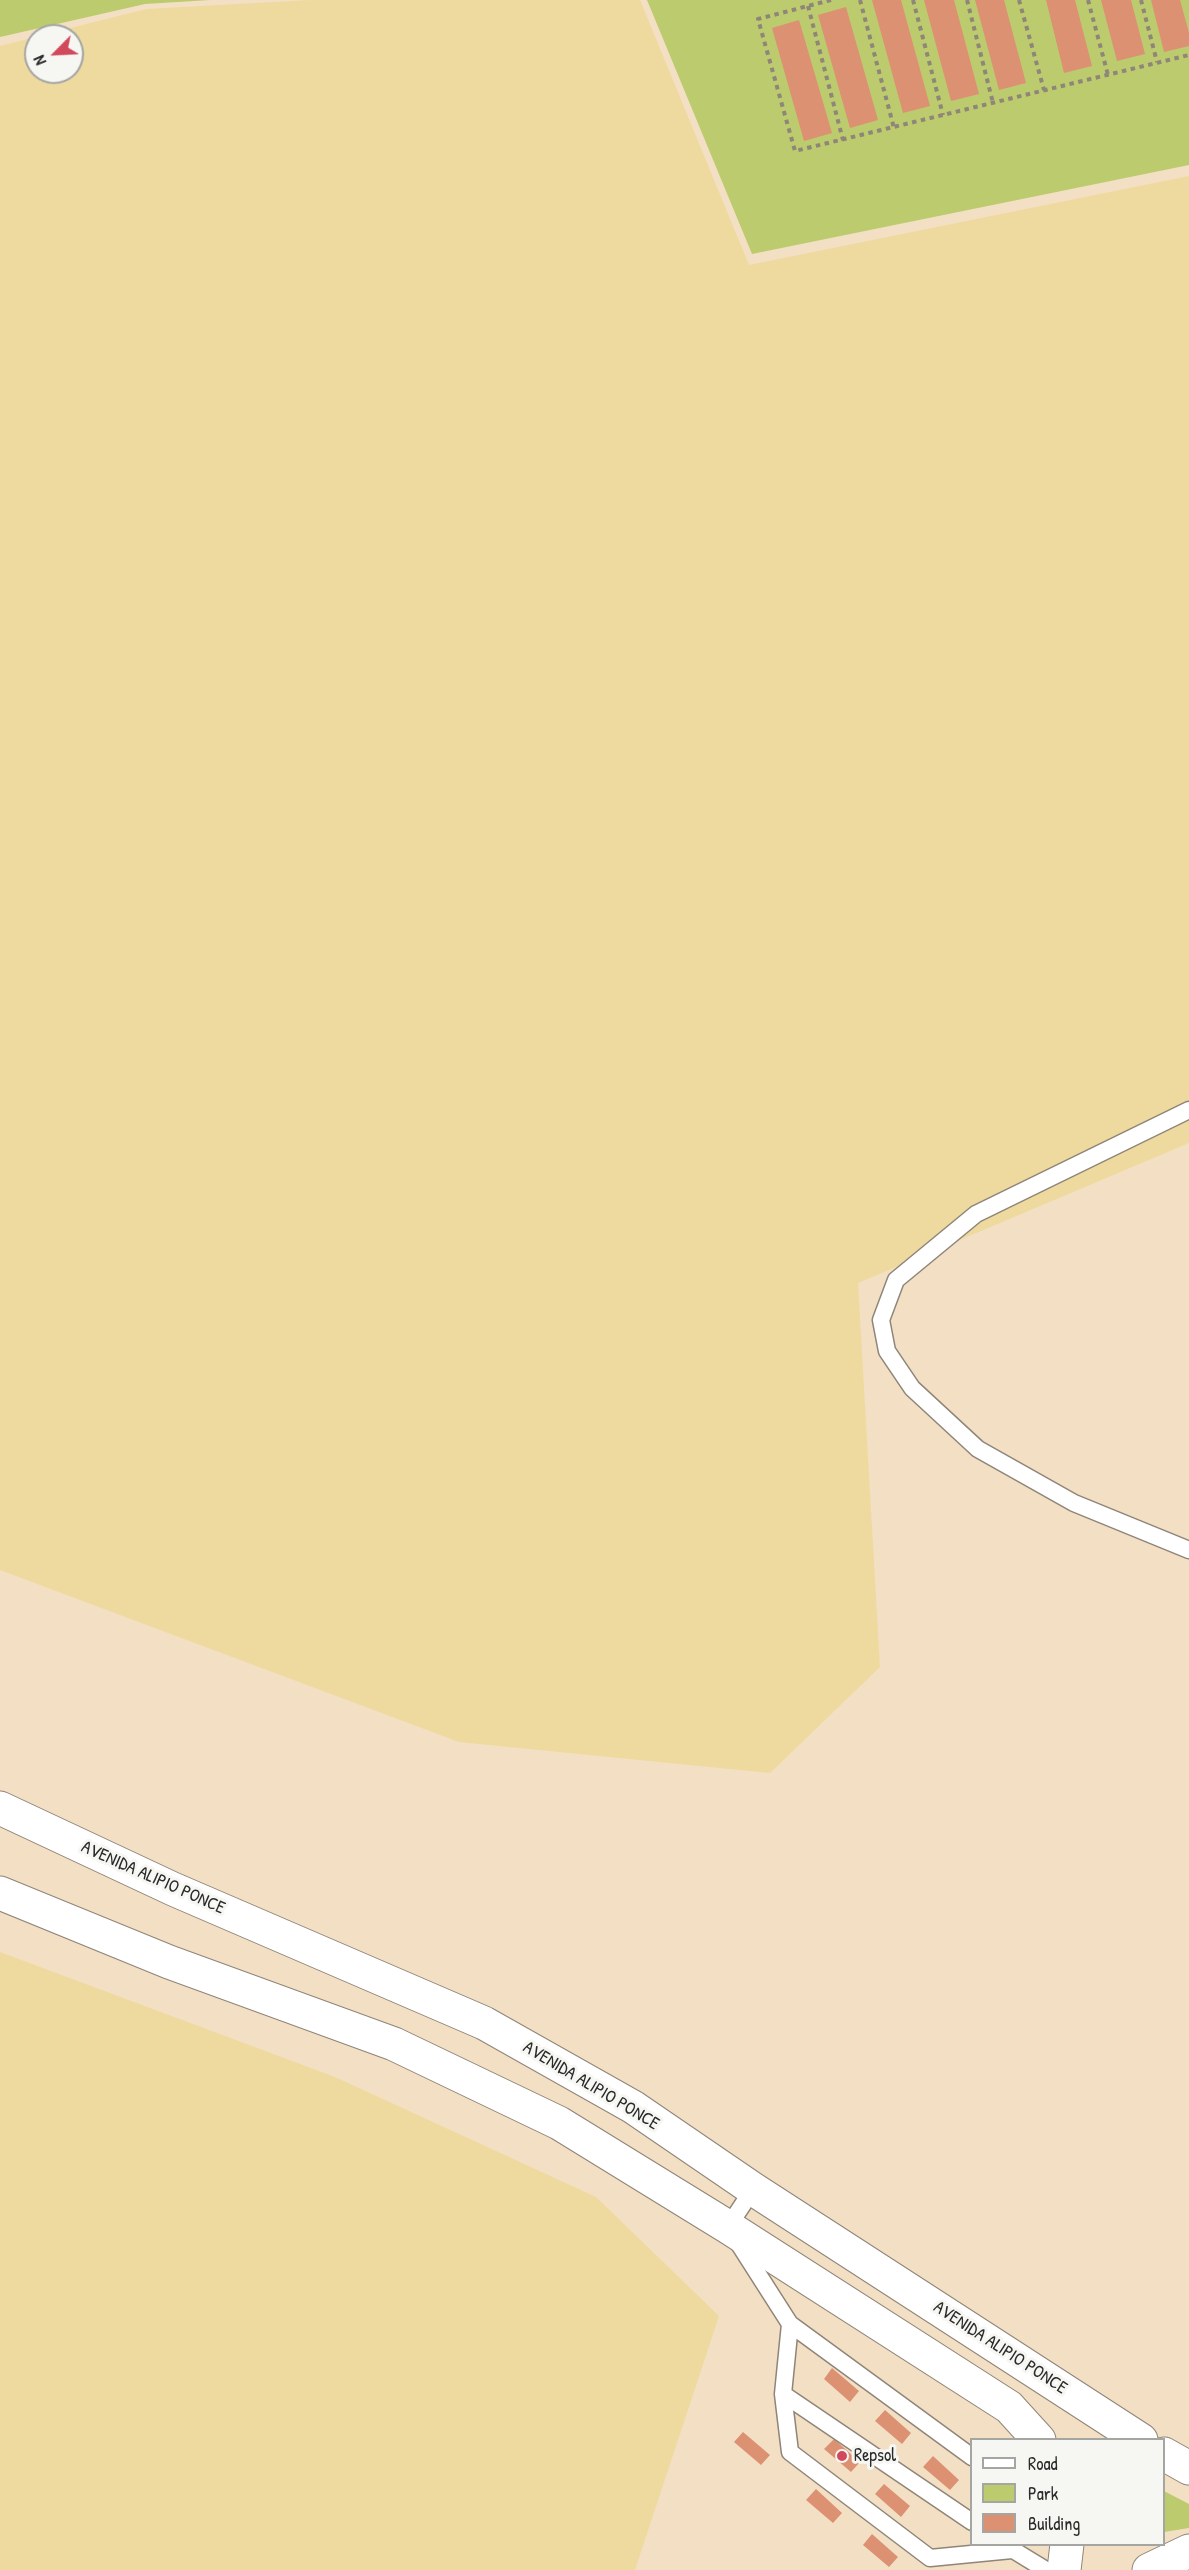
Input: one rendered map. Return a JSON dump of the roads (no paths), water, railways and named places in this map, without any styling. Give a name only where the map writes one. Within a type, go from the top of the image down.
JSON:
[{"type":"main road","name":"AVENIDA ALIPIO PONCE","points":[[0,1808],[173,1889],[484,2023],[633,2107],[753,2189],[1139,2438]]},
{"type":"main road","points":[[0,1893],[169,1962],[394,2044],[559,2123],[1009,2407],[1038,2438]]},
{"type":"main road","points":[[1165,2455],[1189,2468]]},
{"type":"main road","points":[[1064,2570],[1067,2546]]},
{"type":"main road","points":[[1149,2570],[1189,2551]]},
{"type":"lane","points":[[1189,1110],[976,1214],[896,1280],[881,1320],[887,1351],[912,1388],[978,1449],[1074,1503],[1189,1550]]},
{"type":"lane","points":[[753,2189],[728,2228],[790,2324],[970,2456]]},
{"type":"lane","points":[[790,2324],[783,2394],[790,2452],[930,2558],[1009,2546],[1046,2570]]},
{"type":"lane","points":[[783,2394],[970,2521]]},
{"type":"place","name":"Repsol","points":[[842,2456]]}]
